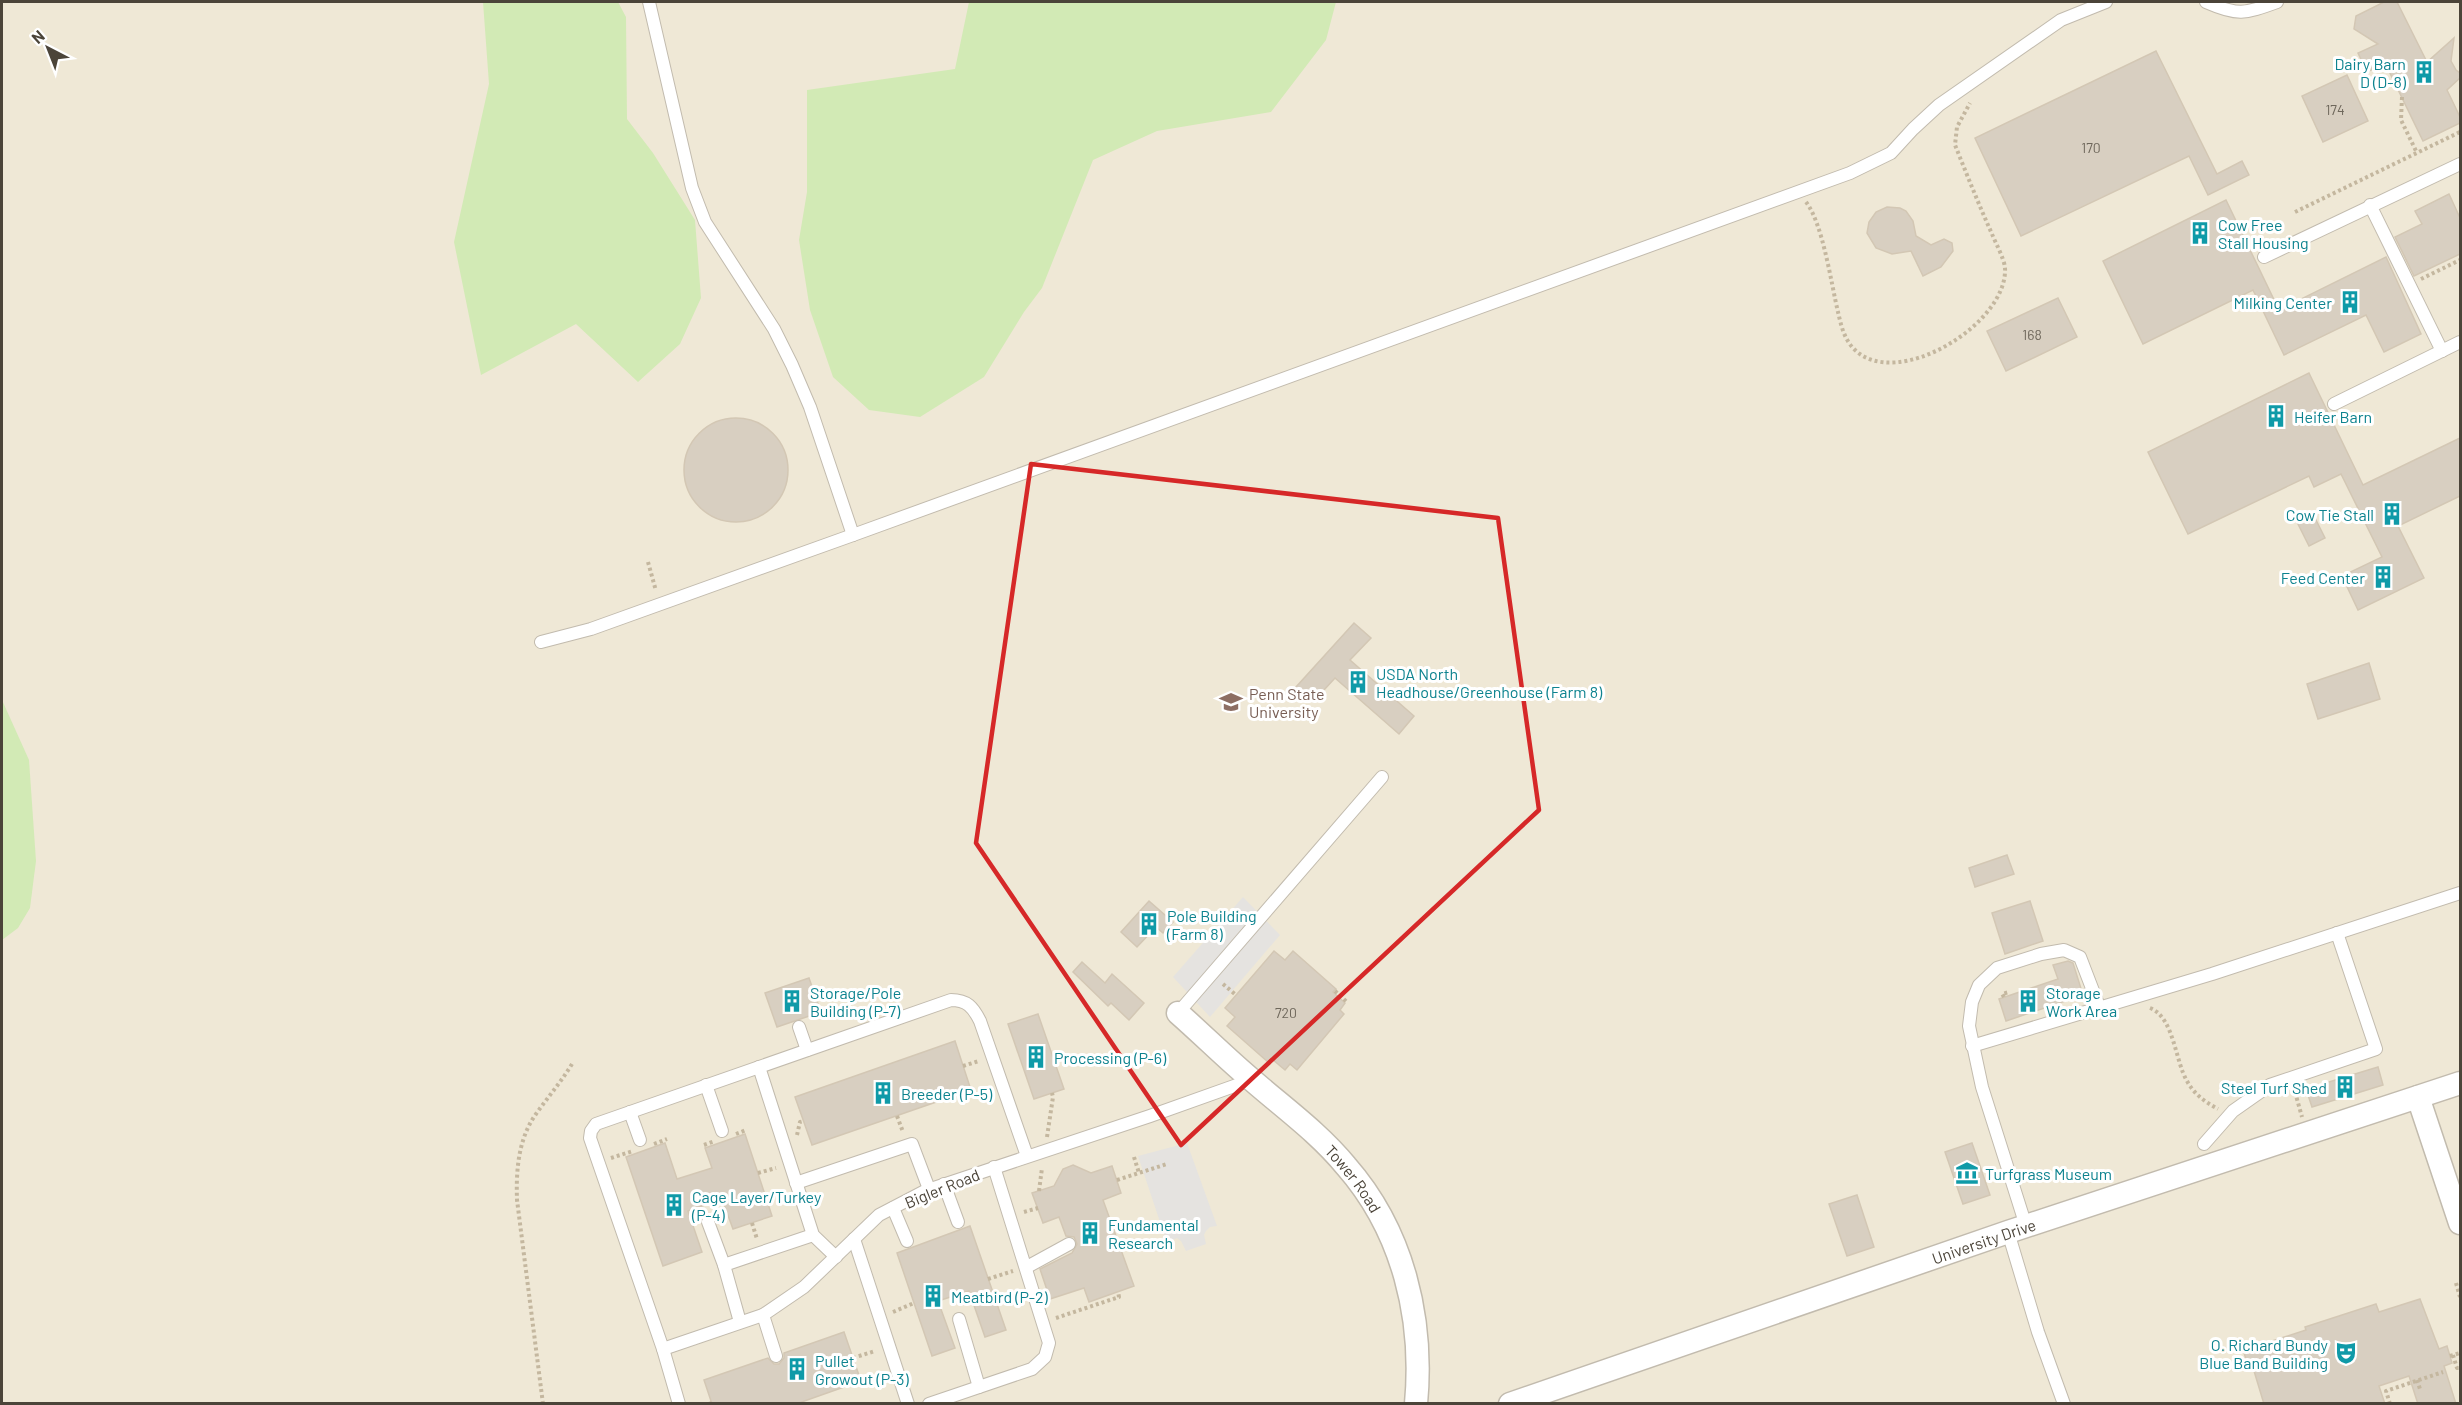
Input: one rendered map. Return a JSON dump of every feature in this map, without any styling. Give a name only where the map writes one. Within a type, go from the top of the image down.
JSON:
[{"type":"street","name":"Tower Road","points":[[1178,1013],[1251,1080],[1323,1140],[1347,1166],[1386,1225],[1400,1258],[1414,1311],[1416,1404]]},
{"type":"street","name":"University Drive","points":[[1510,1404],[2017,1229],[2460,1083]]},
{"type":"street","points":[[2418,1097],[2460,1223]]},
{"type":"lane","points":[[649,2],[692,188],[705,222],[774,329],[792,365],[810,407],[853,535]]},
{"type":"lane","points":[[541,642],[591,629],[1850,173],[1891,153],[1939,105],[1987,74],[2061,20],[2106,2]]},
{"type":"lane","points":[[2206,2],[2226,10],[2247,13],[2277,2]]},
{"type":"lane","points":[[2264,257],[2460,164]]},
{"type":"lane","points":[[2370,205],[2442,351]]},
{"type":"lane","points":[[2334,404],[2460,342]]},
{"type":"lane","points":[[1178,1013],[1382,777]]},
{"type":"lane","points":[[1972,1046],[2100,1008],[2460,893]]},
{"type":"lane","points":[[2204,1144],[2229,1114],[2252,1095],[2270,1085],[2376,1049],[2337,933]]},
{"type":"lane","points":[[2064,1404],[2038,1332],[2017,1229],[1969,1026],[1972,1002],[1979,985],[1997,968],[2041,954],[2064,950],[2080,957],[2100,1008]]},
{"type":"lane","points":[[679,1404],[663,1349],[590,1138],[591,1131],[596,1124],[951,1000],[962,1000],[974,1009],[981,1021],[1028,1156]]},
{"type":"lane","points":[[799,1028],[807,1050]]},
{"type":"lane","points":[[759,1067],[813,1235],[836,1257]]},
{"type":"lane","name":"Bigler Road","points":[[663,1349],[764,1315],[804,1287],[879,1215],[929,1189],[1251,1080]]},
{"type":"lane","points":[[706,1085],[722,1131]]},
{"type":"lane","points":[[630,1112],[640,1140]]},
{"type":"lane","points":[[796,1183],[912,1144],[929,1189]]},
{"type":"lane","points":[[929,1404],[1032,1369],[1045,1357],[1049,1343],[994,1167]]},
{"type":"lane","points":[[944,1184],[958,1222]]},
{"type":"lane","points":[[893,1208],[907,1241]]},
{"type":"lane","points":[[708,1222],[741,1322]]},
{"type":"lane","points":[[724,1265],[813,1235]]},
{"type":"lane","points":[[854,1239],[908,1404]]},
{"type":"lane","points":[[1027,1267],[1069,1244]]},
{"type":"lane","points":[[764,1315],[776,1356]]},
{"type":"lane","points":[[959,1319],[979,1387]]},
{"type":"path","points":[[1795,192],[1804,200],[1813,214],[1843,331],[1855,350],[1872,359],[1894,363],[1919,357],[1964,335],[1984,317],[2002,291],[2005,267],[1955,146],[1956,127],[1987,74]]},
{"type":"path","points":[[2402,97],[2401,120],[2417,153]]},
{"type":"path","points":[[2295,212],[2460,132]]},
{"type":"path","points":[[2440,133],[2444,140]]},
{"type":"path","points":[[2428,139],[2431,146]]},
{"type":"path","points":[[2410,285],[2440,267],[2460,260]]},
{"type":"path","points":[[648,562],[659,603]]},
{"type":"path","points":[[1335,991],[1347,1002]]},
{"type":"path","points":[[2004,997],[2002,994],[2009,992]]},
{"type":"path","points":[[2145,1007],[2155,1010],[2163,1017],[2185,1079],[2191,1088],[2208,1104],[2229,1114]]},
{"type":"path","points":[[543,1404],[516,1177],[526,1133],[535,1114],[558,1086],[572,1064]]},
{"type":"path","points":[[2292,1077],[2303,1120]]},
{"type":"path","points":[[1046,1142],[1052,1093]]},
{"type":"path","points":[[738,1133],[746,1130]]},
{"type":"path","points":[[660,1142],[667,1139]]},
{"type":"path","points":[[1134,1157],[1139,1173]]},
{"type":"path","points":[[1117,1180],[1167,1164]]},
{"type":"path","points":[[1039,1191],[1043,1166]]},
{"type":"path","points":[[988,1280],[1027,1267]]},
{"type":"path","points":[[2456,1283],[2460,1297]]},
{"type":"path","points":[[1044,1322],[1119,1297],[1118,1292]]},
{"type":"path","points":[[880,1317],[914,1303]]},
{"type":"path","points":[[853,1358],[889,1347]]},
{"type":"path","points":[[2460,1353],[2452,1356],[2457,1368],[2460,1367]]},
{"type":"path","points":[[2390,1404],[2386,1391],[2443,1372]]},
{"type":"path","points":[[2417,1380],[2420,1389]]},
{"type":"highlighted area","points":[[1031,464],[1498,518],[1539,810],[1181,1145],[976,843]]},
{"type":"shaded area","name":"Penn State University","points":[[2,2],[2460,2],[2460,1403],[2,1403]]},
{"type":"shaded area","points":[[1243,897],[1280,935],[1210,1017],[1173,977]]},
{"type":"shaded area","points":[[1187,1143],[1217,1226],[1210,1227],[1206,1231],[1204,1235],[1206,1244],[1186,1251],[1177,1238],[1167,1243],[1138,1156]]},
{"type":"green space","points":[[483,2],[618,2],[626,17],[627,119],[653,153],[695,220],[701,298],[680,344],[638,382],[576,324],[481,375],[454,242],[489,84]]},
{"type":"green space","points":[[969,2],[1336,2],[1326,40],[1271,112],[1157,131],[1093,160],[1042,288],[1024,312],[984,377],[920,417],[869,410],[833,377],[810,310],[799,240],[807,192],[807,90],[955,69]]},
{"type":"green space","points":[[2,700],[29,760],[36,861],[30,908],[18,928],[2,940]]},
{"type":"building","name":"Dairy Barn D (D-8)","points":[[2384,2],[2397,2],[2427,62],[2454,38],[2451,61],[2460,73],[2460,78],[2447,90],[2460,117],[2460,123],[2423,141],[2385,63],[2367,72],[2358,53],[2378,44],[2354,29],[2356,16]]},
{"type":"building","points":[[2156,51],[2217,174],[2242,161],[2249,175],[2208,195],[2189,156],[2021,236],[1975,138]]},
{"type":"building","points":[[2347,75],[2368,121],[2323,142],[2302,96]]},
{"type":"building","points":[[2449,194],[2460,218],[2460,254],[2414,276],[2395,237],[2422,224],[2415,211]]},
{"type":"building","name":"Cow Free Stall Housing","points":[[2226,200],[2279,310],[2386,257],[2421,334],[2384,352],[2366,315],[2284,355],[2253,290],[2143,344],[2103,261]]},
{"type":"building","points":[[1887,207],[1906,211],[1913,221],[1916,236],[1931,245],[1944,239],[1952,243],[1953,251],[1941,267],[1923,276],[1911,251],[1892,254],[1876,248],[1867,233],[1869,222],[1876,212]]},
{"type":"building","points":[[2058,298],[2077,337],[2006,371],[1987,331]]},
{"type":"building","name":"Heifer Barn","points":[[2309,373],[2363,485],[2460,438],[2460,496],[2398,526],[2424,578],[2358,610],[2342,576],[2382,557],[2341,474],[2314,487],[2309,476],[2188,534],[2148,452]]},
{"type":"building","points":[[736,418],[756,422],[773,433],[784,450],[788,470],[784,490],[773,507],[756,518],[736,522],[716,518],[699,507],[688,490],[684,470],[688,450],[699,433],[716,422]]},
{"type":"building","points":[[2313,514],[2325,538],[2309,546],[2297,522]]},
{"type":"building","name":"USDA North Headhouse/Greenhouse (Farm 8)","points":[[1354,623],[1371,638],[1350,660],[1414,716],[1399,734],[1335,678],[1313,702],[1296,687]]},
{"type":"building","points":[[2369,663],[2380,699],[2318,719],[2307,684]]},
{"type":"building","points":[[2007,855],[2014,874],[1975,887],[1969,868]]},
{"type":"building","name":"Pole Building (Farm 8)","points":[[1149,901],[1173,922],[1163,933],[1156,927],[1137,947],[1121,932]]},
{"type":"building","points":[[2030,901],[2043,941],[2005,954],[1992,913]]},
{"type":"building","points":[[1274,951],[1285,960],[1293,951],[1336,989],[1333,992],[1345,1003],[1340,1010],[1344,1014],[1297,1070],[1290,1064],[1285,1070],[1272,1059],[1269,1063],[1227,1026],[1235,1017],[1225,1008]]},
{"type":"building","points":[[2068,961],[2073,963],[2083,995],[2006,1021],[1999,999],[2058,979],[2053,965]]},
{"type":"building","points":[[1082,962],[1105,983],[1112,974],[1144,1003],[1129,1020],[1111,1003],[1108,1006],[1073,972]]},
{"type":"building","name":"Storage/Pole Building (P-7)","points":[[809,978],[821,1012],[777,1027],[765,993]]},
{"type":"building","name":"Processing (P-6)","points":[[1038,1014],[1064,1089],[1034,1099],[1008,1024]]},
{"type":"building","name":"Breeder (P-5)","points":[[955,1041],[971,1090],[812,1145],[795,1097]]},
{"type":"building","name":"Steel Turf Shed","points":[[2378,1067],[2383,1085],[2312,1107],[2306,1089]]},
{"type":"building","name":"Cage Layer/Turkey (P-4)","points":[[745,1134],[772,1216],[733,1229],[722,1199],[688,1211],[702,1252],[663,1266],[626,1157],[665,1143],[677,1179],[712,1168],[705,1148]]},
{"type":"building","name":"Turfgrass Museum","points":[[1972,1143],[1990,1195],[1963,1204],[1945,1152]]},
{"type":"building","name":"Fundamental Research","points":[[1073,1165],[1091,1173],[1112,1166],[1121,1193],[1103,1200],[1134,1286],[1089,1302],[1084,1288],[1050,1299],[1040,1269],[1072,1253],[1077,1244],[1074,1237],[1066,1236],[1059,1217],[1043,1223],[1032,1193],[1054,1186],[1063,1169]]},
{"type":"building","points":[[1857,1195],[1874,1247],[1847,1256],[1829,1204]]},
{"type":"building","name":"Meatbird (P-2)","points":[[970,1226],[1006,1330],[985,1337],[969,1291],[938,1301],[955,1348],[932,1356],[897,1253]]},
{"type":"building","name":"O. Richard Bundy Blue Band Building","points":[[2420,1299],[2439,1349],[2447,1346],[2452,1363],[2444,1366],[2456,1404],[2418,1404],[2409,1376],[2379,1386],[2385,1404],[2264,1404],[2251,1361],[2247,1362],[2242,1347],[2262,1341],[2263,1344],[2306,1330],[2305,1327],[2376,1304],[2379,1312]]},
{"type":"building","name":"Pullet Growout (P-3)","points":[[844,1332],[861,1381],[796,1404],[712,1404],[704,1380],[768,1358],[774,1364],[779,1364],[784,1358],[784,1353]]},
{"type":"place","name":"Dairy Barn D (D-8)","points":[[2424,72]]},
{"type":"place","name":"Cow Free Stall Housing","points":[[2200,233]]},
{"type":"place","name":"Milking Center","points":[[2350,302]]},
{"type":"place","name":"Heifer Barn","points":[[2276,416]]},
{"type":"place","name":"Cow Tie Stall","points":[[2392,514]]},
{"type":"place","name":"Feed Center","points":[[2383,577]]},
{"type":"place","name":"USDA North Headhouse/Greenhouse (Farm 8)","points":[[1358,682]]},
{"type":"place","name":"Penn State University","points":[[1231,702]]},
{"type":"place","name":"Pole Building (Farm 8)","points":[[1149,924]]},
{"type":"place","name":"Storage/Pole Building (P-7)","points":[[792,1001]]},
{"type":"place","name":"Storage Work Area","points":[[2028,1001]]},
{"type":"place","name":"Processing (P-6)","points":[[1036,1057]]},
{"type":"place","name":"Steel Turf Shed","points":[[2345,1087]]},
{"type":"place","name":"Breeder (P-5)","points":[[883,1093]]},
{"type":"place","name":"Turfgrass Museum","points":[[1967,1173]]},
{"type":"place","name":"Cage Layer/Turkey (P-4)","points":[[674,1205]]},
{"type":"place","name":"Fundamental Research","points":[[1090,1233]]},
{"type":"place","name":"Meatbird (P-2)","points":[[933,1296]]},
{"type":"place","name":"O. Richard Bundy Blue Band Building","points":[[2346,1353]]},
{"type":"place","name":"Pullet Growout (P-3)","points":[[797,1369]]}]
